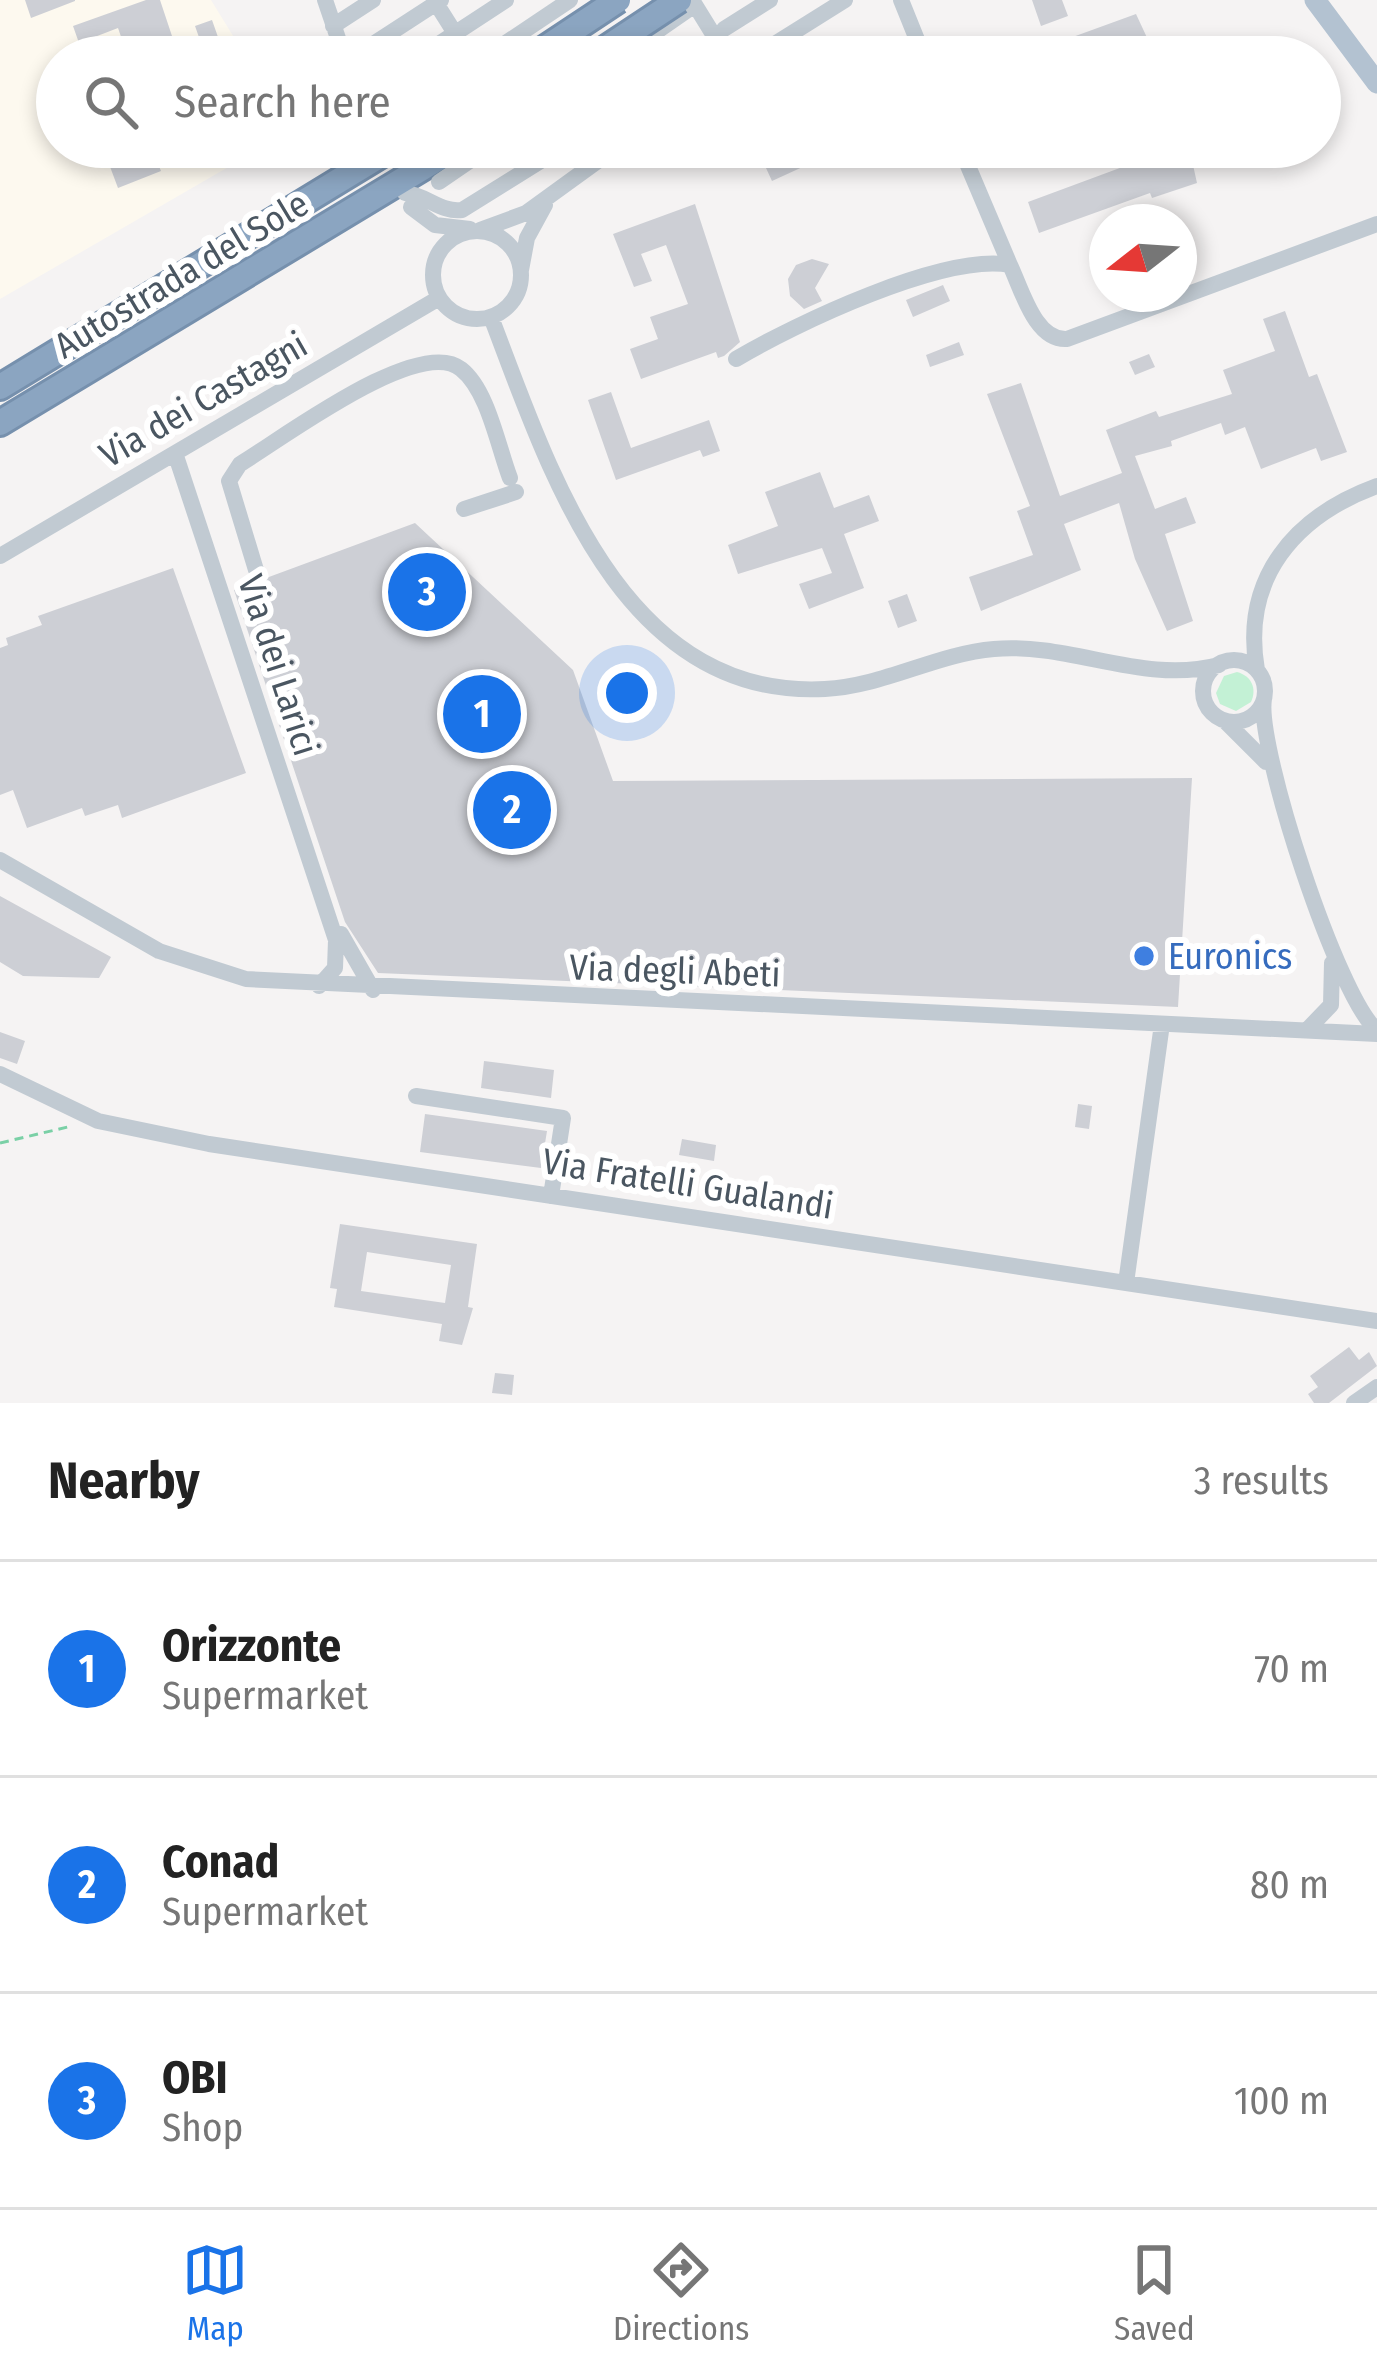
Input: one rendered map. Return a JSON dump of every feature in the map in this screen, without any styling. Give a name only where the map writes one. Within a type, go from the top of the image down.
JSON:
[{"type":"highway","points":[[564,36],[618,0]]},
{"type":"highway","points":[[632,36],[689,2]]},
{"type":"highway","name":"Autostrada del Sole","points":[[0,387],[361,168]]},
{"type":"highway","name":"Autostrada del Sole","points":[[0,423],[425,168]]},
{"type":"main road","points":[[1315,0],[1377,83]]},
{"type":"street","points":[[325,0],[337,36]]},
{"type":"street","points":[[333,26],[373,0]]},
{"type":"street","points":[[450,36],[506,0]]},
{"type":"street","points":[[724,29],[770,0]]},
{"type":"street","points":[[787,36],[844,0]]},
{"type":"street","points":[[901,0],[916,36]]},
{"type":"street","points":[[386,36],[437,1],[457,36]]},
{"type":"street","points":[[516,36],[567,1],[586,36]]},
{"type":"street","points":[[646,36],[689,2],[714,36]]},
{"type":"street","points":[[439,182],[459,168]]},
{"type":"street","points":[[516,168],[456,212],[427,196],[408,200],[435,225],[478,230],[502,239],[519,262],[521,277]]},
{"type":"street","points":[[561,188],[530,229],[512,302],[491,317],[462,316],[439,298],[433,274],[439,252],[454,238],[526,213],[588,168]]},
{"type":"street","points":[[969,168],[1041,327],[1060,340],[1377,224]]},
{"type":"street","points":[[736,359],[807,321],[959,266],[1010,265]]},
{"type":"street","name":"Via dei Castagni","points":[[0,556],[439,298]]},
{"type":"street","points":[[491,317],[547,464],[581,536],[655,625],[708,662],[736,676],[793,689],[858,685],[968,653],[1010,648],[1072,651],[1158,672],[1193,690],[1217,716],[1244,734],[1270,767]]},
{"type":"street","points":[[256,570],[229,481],[240,464],[399,368],[442,360],[467,374],[513,485],[464,509]]},
{"type":"street","name":"Via dei Larici","points":[[176,453],[321,896],[338,958],[334,987]]},
{"type":"street","points":[[1377,486],[1333,505],[1290,536],[1268,570],[1256,611],[1257,670],[1270,767],[1332,953],[1361,1014],[1377,1032]]},
{"type":"street","points":[[1217,716],[1204,687],[1256,611]]},
{"type":"street","points":[[1158,672],[1241,661],[1257,670]]},
{"type":"street","points":[[1217,716],[1253,716],[1264,699]]},
{"type":"street","name":"Via degli Abeti","points":[[0,860],[184,962],[246,980],[1377,1032]]},
{"type":"street","name":"Via dei Larici","points":[[321,896],[373,989]]},
{"type":"street","points":[[334,987],[346,977],[349,952]]},
{"type":"street","points":[[1307,1030],[1331,1004],[1332,953]]},
{"type":"street","points":[[1332,975],[1349,1032]]},
{"type":"street","points":[[1126,1283],[1162,1024]]},
{"type":"street","name":"Via Fratelli Gualandi","points":[[0,1074],[98,1120],[209,1144],[1377,1321]]},
{"type":"street","points":[[416,1096],[562,1118],[551,1196]]},
{"type":"street","points":[[1354,1403],[1377,1387]]},
{"type":"path","points":[[0,1143],[98,1120]]},
{"type":"shaded area","points":[[0,0],[211,0],[233,36],[36,36],[36,168],[227,168],[0,299]]},
{"type":"green space","points":[[1237,672],[1250,680],[1253,692],[1251,702],[1236,711],[1220,704],[1216,693],[1224,676]]},
{"type":"building","points":[[25,0],[75,0],[75,1],[31,18]]},
{"type":"building","points":[[146,0],[160,0],[172,36],[121,36],[118,28],[97,36],[77,36],[73,26]]},
{"type":"building","points":[[1032,0],[1062,0],[1068,16],[1041,26]]},
{"type":"building","points":[[1136,14],[1146,36],[1076,36]]},
{"type":"building","points":[[212,20],[218,36],[199,36],[195,26]]},
{"type":"building","points":[[110,168],[160,168],[161,171],[118,188]]},
{"type":"building","points":[[766,168],[800,168],[772,181]]},
{"type":"building","points":[[1120,168],[1194,168],[1197,183],[1152,198],[1150,193],[1119,204],[1089,204],[1089,215],[1039,233],[1028,202]]},
{"type":"building","points":[[695,204],[740,342],[724,356],[718,358],[716,352],[641,379],[630,349],[658,339],[650,317],[688,304],[666,245],[641,254],[652,281],[634,287],[613,234]]},
{"type":"building","points":[[812,259],[829,264],[815,288],[822,301],[804,309],[790,296],[788,279],[796,265]]},
{"type":"building","points":[[943,285],[950,301],[913,317],[906,300]]},
{"type":"building","points":[[1285,311],[1309,377],[1317,374],[1347,452],[1321,461],[1316,448],[1261,469],[1245,427],[1225,435],[1221,423],[1171,441],[1172,446],[1135,456],[1155,509],[1186,497],[1196,523],[1165,534],[1193,621],[1167,631],[1135,559],[1119,503],[1064,524],[1081,570],[981,611],[969,577],[1033,555],[1017,511],[1030,506],[987,394],[1021,383],[1060,496],[1122,473],[1106,430],[1156,411],[1159,417],[1232,394],[1223,370],[1275,351],[1263,319]]},
{"type":"building","points":[[959,342],[964,355],[930,367],[926,355]]},
{"type":"building","points":[[1149,354],[1155,367],[1135,375],[1129,362]]},
{"type":"building","points":[[611,392],[631,448],[709,420],[720,451],[703,457],[700,450],[616,480],[588,400]]},
{"type":"building","points":[[820,472],[834,508],[869,495],[879,521],[844,534],[864,588],[809,609],[799,584],[832,573],[822,548],[738,574],[728,545],[778,526],[765,492]]},
{"type":"building","points":[[415,523],[573,670],[613,781],[1192,778],[1178,1007],[378,973],[345,922],[234,590]]},
{"type":"building","points":[[173,568],[246,773],[122,818],[118,805],[85,816],[82,808],[27,828],[13,790],[0,795],[0,648],[8,645],[6,638],[42,625],[38,616]]},
{"type":"building","points":[[907,594],[917,621],[898,628],[888,601]]},
{"type":"building","points":[[0,896],[111,957],[99,978],[23,976],[0,962]]},
{"type":"building","points":[[0,1032],[25,1041],[17,1064],[0,1058]]},
{"type":"building","points":[[484,1061],[554,1070],[551,1098],[481,1088]]},
{"type":"building","points":[[1078,1104],[1092,1106],[1089,1129],[1075,1127]]},
{"type":"building","points":[[425,1114],[547,1131],[541,1168],[420,1152]]},
{"type":"building","points":[[682,1139],[716,1145],[714,1161],[679,1155]]},
{"type":"building","points":[[340,1224],[477,1244],[468,1307],[473,1308],[462,1345],[439,1341],[442,1324],[334,1307],[337,1289],[330,1288]],"holes":[[[367,1252],[451,1265],[445,1303],[361,1291]]]},
{"type":"building","points":[[1349,1347],[1359,1360],[1369,1352],[1377,1366],[1329,1403],[1314,1403],[1308,1394],[1318,1387],[1310,1376]]},
{"type":"building","points":[[495,1373],[514,1375],[512,1395],[492,1393]]},
{"type":"place","name":"OBI","points":[[427,592]]},
{"type":"place","name":"Orizzonte","points":[[482,714]]},
{"type":"place","name":"Conad","points":[[512,810]]},
{"type":"place","name":"Euronics","points":[[1144,956]]}]
